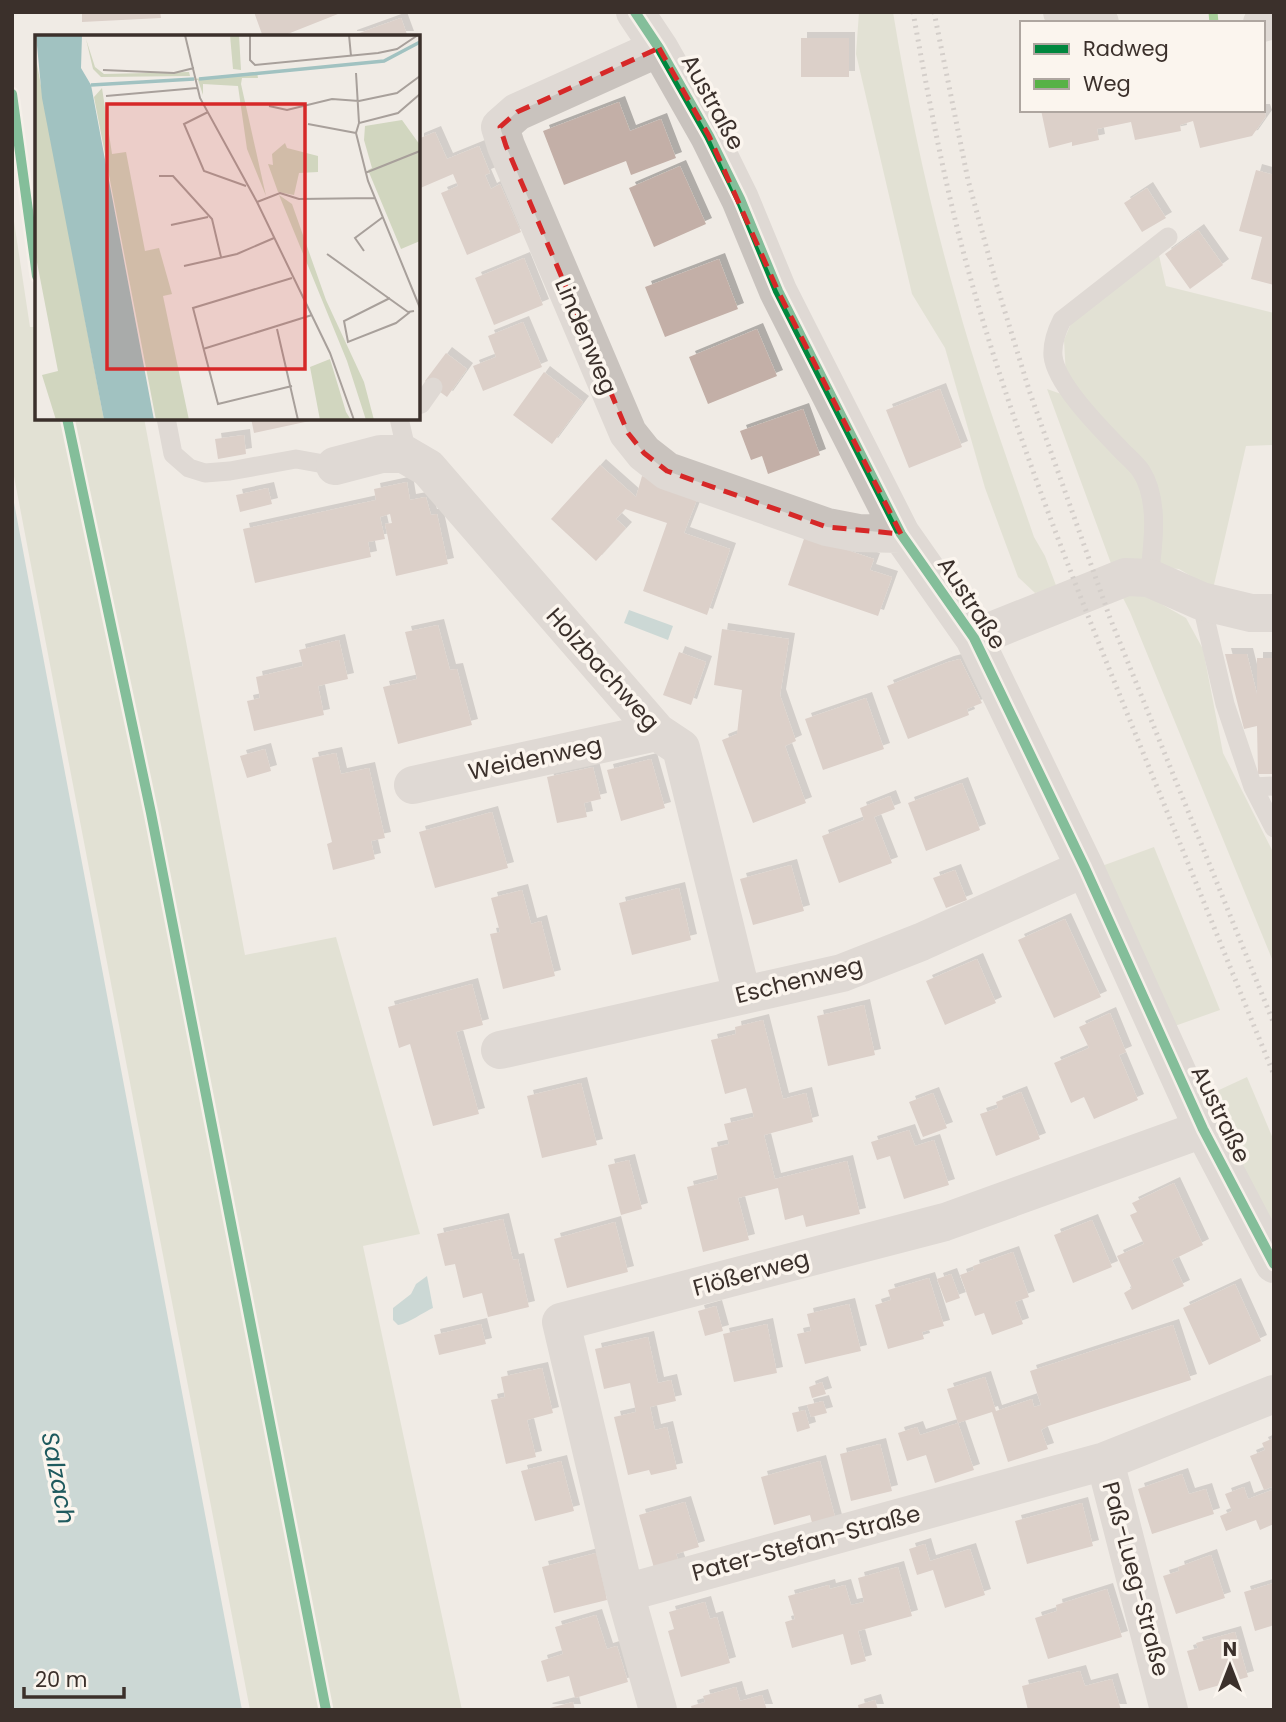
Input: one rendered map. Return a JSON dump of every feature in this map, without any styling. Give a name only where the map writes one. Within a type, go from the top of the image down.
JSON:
[{"type":"street","name":"Austraße","points":[[635,12],[659,48],[709,136],[740,199],[778,290],[901,534],[974,638],[1085,868],[1203,1129],[1274,1264]]},
{"type":"street","points":[[1062,12],[1093,21]]},
{"type":"street","name":"Lindenweg","points":[[659,48],[517,112],[500,127],[628,433],[644,453],[667,471],[827,527],[858,533],[901,534]]},
{"type":"street","name":"Holzbachweg","points":[[334,466],[381,454],[401,436],[657,732],[681,748],[742,995]]},
{"type":"street","points":[[974,638],[1126,577],[1149,578],[1201,601],[1251,613],[1274,613]]},
{"type":"street","name":"Weidenweg","points":[[413,785],[657,732]]},
{"type":"street","name":"Eschenweg","points":[[500,1050],[842,972],[921,942],[1085,868]]},
{"type":"street","name":"Flößerweg","points":[[625,1593],[561,1322],[945,1223],[1203,1129]]},
{"type":"street","name":"Paß-Lueg-Straße","points":[[1169,1710],[1105,1461],[1274,1394]]},
{"type":"street","name":"Pater-Stefan-Straße","points":[[625,1593],[1105,1461]]},
{"type":"street","points":[[625,1593],[658,1710]]},
{"type":"lane","points":[[1149,578],[1154,520],[1151,497],[1142,472],[1072,395],[1056,368],[1053,356],[1056,331],[1062,320],[1168,237]]},
{"type":"lane","points":[[420,404],[433,387]]},
{"type":"lane","points":[[166,420],[173,454],[188,468],[205,473],[296,459],[334,466]]},
{"type":"lane","points":[[1201,601],[1225,704],[1253,787],[1274,828]]},
{"type":"lane","points":[[1253,787],[1274,786]]},
{"type":"highlighted area","points":[[659,48],[709,136],[778,291],[901,534],[827,527],[667,471],[644,453],[628,433],[506,146],[500,127],[517,112]]},
{"type":"green space","points":[[859,12],[893,12],[928,192],[946,263],[993,418],[1034,537],[1045,556],[1057,588],[1035,593],[1018,577],[985,488],[945,348],[912,294],[856,54]]},
{"type":"green space","points":[[12,208],[30,327],[35,327],[35,420],[144,420],[245,955],[336,937],[420,1234],[363,1246],[462,1710],[250,1710],[12,466]]},
{"type":"green space","points":[[1158,251],[1166,286],[1274,313],[1274,445],[1246,446],[1213,589],[1179,569],[1129,564],[1113,569],[1047,389],[1067,396],[1064,340],[1072,321]]},
{"type":"green space","points":[[1120,592],[1140,592],[1186,618],[1203,649],[1223,753],[1274,854],[1274,964],[1130,612]]},
{"type":"green space","points":[[1154,847],[1220,1010],[1172,1027],[1099,867]]},
{"type":"green space","points":[[1247,1077],[1274,1141],[1274,1230],[1206,1096]]},
{"type":"water","name":"Salzach","points":[[12,492],[242,1710],[12,1710]]},
{"type":"water","points":[[629,610],[673,626],[668,640],[624,623]]},
{"type":"water","points":[[427,1276],[433,1308],[398,1325],[393,1320],[393,1308],[411,1294],[416,1284]]},
{"type":"building","points":[[82,12],[160,12],[161,18],[82,22]]},
{"type":"building","points":[[254,12],[343,12],[285,35],[262,35]]},
{"type":"building","points":[[401,18],[407,35],[354,35]]},
{"type":"building","points":[[801,38],[849,38],[849,77],[801,77]]},
{"type":"building","points":[[619,102],[630,131],[661,119],[676,158],[631,175],[626,161],[564,185],[543,131]]},
{"type":"building","points":[[1041,112],[1265,112],[1266,116],[1252,136],[1200,148],[1193,121],[1180,125],[1181,131],[1135,140],[1131,122],[1097,129],[1099,140],[1072,146],[1072,142],[1049,148]]},
{"type":"building","points":[[435,132],[447,159],[479,146],[490,173],[485,175],[491,189],[500,184],[521,232],[467,255],[441,193],[458,186],[453,174],[420,188],[420,138]]},
{"type":"building","points":[[680,166],[706,224],[654,247],[629,188]]},
{"type":"building","points":[[1256,170],[1274,175],[1274,285],[1251,279],[1262,237],[1239,231]]},
{"type":"building","points":[[1147,188],[1166,218],[1142,232],[1124,203]]},
{"type":"building","points":[[1198,230],[1223,265],[1190,289],[1165,254]]},
{"type":"building","points":[[524,258],[543,305],[494,325],[475,278]]},
{"type":"building","points":[[719,259],[738,309],[665,337],[645,287]]},
{"type":"building","points":[[523,322],[542,367],[483,391],[473,366],[496,357],[488,336]]},
{"type":"building","points":[[757,329],[777,376],[708,404],[689,357]]},
{"type":"building","points":[[446,353],[467,369],[447,397],[425,381]]},
{"type":"building","points":[[544,372],[583,402],[552,444],[513,415]]},
{"type":"building","points":[[940,389],[962,447],[909,468],[886,410]]},
{"type":"building","points":[[803,409],[820,455],[768,474],[762,456],[751,460],[740,431]]},
{"type":"building","points":[[251,420],[314,420],[254,433]]},
{"type":"building","points":[[244,435],[246,454],[218,459],[215,439]]},
{"type":"building","points":[[600,465],[636,497],[642,476],[698,497],[684,533],[730,549],[707,615],[643,591],[667,523],[625,509],[616,519],[626,528],[596,561],[551,519]]},
{"type":"building","points":[[407,482],[410,500],[426,497],[431,515],[437,514],[448,564],[396,576],[385,524],[392,523],[390,514],[380,517],[385,539],[368,542],[371,557],[255,583],[243,529],[376,500],[374,489]]},
{"type":"building","points":[[268,488],[272,504],[240,512],[236,495]]},
{"type":"building","points":[[805,536],[874,559],[870,570],[892,577],[878,616],[788,585]]},
{"type":"building","points":[[438,625],[450,670],[457,669],[472,725],[398,744],[383,687],[417,679],[405,632]]},
{"type":"building","points":[[722,629],[789,639],[780,695],[796,741],[785,746],[806,803],[753,823],[722,740],[737,734],[742,690],[714,685]]},
{"type":"building","points":[[339,640],[348,679],[318,686],[324,715],[254,731],[247,701],[260,698],[256,677],[303,666],[299,650]]},
{"type":"building","points":[[679,652],[706,662],[691,705],[663,695]]},
{"type":"building","points":[[1225,654],[1247,654],[1257,694],[1257,658],[1274,658],[1274,774],[1258,774],[1257,726],[1244,729]]},
{"type":"building","points":[[960,659],[982,703],[967,709],[969,715],[908,739],[887,686]]},
{"type":"building","points":[[866,698],[884,749],[823,770],[805,719]]},
{"type":"building","points":[[265,749],[271,771],[247,778],[240,756]]},
{"type":"building","points":[[336,753],[341,774],[369,768],[385,838],[371,841],[375,859],[333,870],[327,844],[332,842],[312,758]]},
{"type":"building","points":[[651,759],[665,808],[621,821],[607,770]]},
{"type":"building","points":[[593,767],[601,799],[584,803],[587,817],[557,823],[547,777]]},
{"type":"building","points":[[962,783],[980,830],[926,851],[908,803]]},
{"type":"building","points":[[890,796],[895,809],[874,817],[892,863],[839,883],[822,836],[864,820],[860,808]]},
{"type":"building","points":[[492,812],[508,868],[435,888],[419,832]]},
{"type":"building","points":[[791,865],[804,911],[753,925],[740,879]]},
{"type":"building","points":[[955,870],[967,900],[946,908],[933,878]]},
{"type":"building","points":[[679,888],[691,940],[632,955],[619,903]]},
{"type":"building","points":[[522,890],[531,924],[541,921],[555,976],[503,989],[490,934],[500,932],[491,898]]},
{"type":"building","points":[[1065,919],[1101,997],[1054,1018],[1018,940]]},
{"type":"building","points":[[977,959],[996,1003],[945,1025],[926,981]]},
{"type":"building","points":[[472,984],[483,1025],[456,1032],[479,1114],[433,1126],[410,1044],[399,1048],[388,1007]]},
{"type":"building","points":[[864,1005],[875,1055],[828,1066],[817,1016]]},
{"type":"building","points":[[1110,1013],[1126,1052],[1119,1055],[1138,1100],[1094,1119],[1084,1097],[1071,1103],[1054,1063],[1089,1048],[1079,1027]]},
{"type":"building","points":[[763,1020],[783,1099],[806,1093],[813,1122],[764,1135],[775,1179],[847,1161],[860,1214],[806,1227],[803,1215],[785,1220],[778,1188],[738,1198],[749,1240],[703,1252],[687,1187],[718,1179],[711,1148],[729,1144],[724,1124],[754,1117],[746,1088],[725,1094],[711,1040],[736,1034],[735,1027]]},
{"type":"building","points":[[581,1083],[597,1145],[542,1158],[527,1096]]},
{"type":"building","points":[[1021,1092],[1040,1139],[996,1156],[980,1114],[998,1108],[996,1102]]},
{"type":"building","points":[[933,1093],[947,1128],[923,1137],[909,1102]]},
{"type":"building","points":[[909,1130],[915,1146],[934,1140],[949,1185],[904,1199],[890,1156],[877,1160],[871,1142]]},
{"type":"building","points":[[629,1160],[642,1209],[621,1215],[608,1165]]},
{"type":"building","points":[[1174,1183],[1203,1245],[1172,1260],[1184,1286],[1132,1310],[1124,1293],[1132,1288],[1117,1256],[1144,1244],[1130,1215],[1137,1212],[1132,1203]]},
{"type":"building","points":[[503,1219],[513,1260],[518,1259],[529,1307],[488,1317],[482,1293],[463,1298],[455,1264],[445,1266],[437,1234]]},
{"type":"building","points":[[1092,1220],[1112,1267],[1073,1283],[1054,1235]]},
{"type":"building","points":[[615,1222],[628,1272],[567,1288],[554,1239]]},
{"type":"building","points":[[1013,1252],[1029,1297],[1015,1302],[1023,1324],[992,1335],[984,1313],[975,1316],[960,1275],[974,1270],[973,1266]]},
{"type":"building","points":[[951,1274],[960,1298],[946,1303],[937,1279]]},
{"type":"building","points":[[929,1278],[944,1326],[922,1332],[924,1339],[888,1349],[875,1305],[891,1300],[888,1290]]},
{"type":"building","points":[[1235,1284],[1261,1341],[1209,1365],[1183,1308]]},
{"type":"building","points":[[849,1304],[861,1351],[805,1364],[797,1334],[811,1331],[807,1314]]},
{"type":"building","points":[[716,1306],[723,1331],[705,1336],[698,1311]]},
{"type":"building","points":[[481,1324],[486,1344],[439,1355],[434,1335]]},
{"type":"building","points":[[767,1324],[777,1373],[734,1382],[723,1334]]},
{"type":"building","points":[[1173,1325],[1191,1380],[1048,1426],[1041,1430],[1048,1449],[1008,1462],[992,1412],[958,1423],[947,1389],[985,1377],[996,1411],[1032,1399],[1034,1407],[1041,1405],[1030,1371]]},
{"type":"building","points":[[648,1337],[658,1383],[671,1380],[676,1401],[650,1407],[655,1430],[667,1427],[677,1469],[651,1475],[649,1470],[628,1475],[614,1417],[636,1412],[630,1383],[604,1389],[595,1349]]},
{"type":"building","points":[[542,1368],[553,1413],[527,1420],[536,1457],[506,1464],[491,1400],[505,1397],[501,1377]]},
{"type":"building","points":[[822,1382],[826,1394],[812,1398],[809,1387]]},
{"type":"building","points":[[823,1401],[827,1413],[811,1417],[807,1405]]},
{"type":"building","points":[[805,1410],[810,1428],[797,1432],[792,1413]]},
{"type":"building","points":[[958,1423],[974,1470],[935,1483],[926,1455],[907,1461],[898,1433],[917,1427],[920,1435]]},
{"type":"building","points":[[1274,1438],[1274,1486],[1264,1490],[1250,1456],[1265,1450],[1262,1443]]},
{"type":"building","points":[[880,1444],[892,1491],[851,1501],[840,1454]]},
{"type":"building","points":[[561,1461],[574,1511],[535,1521],[521,1471]]},
{"type":"building","points":[[820,1461],[838,1528],[815,1534],[810,1515],[774,1525],[761,1477]]},
{"type":"building","points":[[1182,1474],[1189,1494],[1206,1489],[1214,1514],[1152,1534],[1138,1489]]},
{"type":"building","points":[[1244,1487],[1248,1499],[1272,1490],[1274,1524],[1260,1530],[1256,1520],[1226,1531],[1220,1516],[1232,1511],[1225,1494]]},
{"type":"building","points":[[685,1502],[699,1547],[676,1554],[681,1568],[656,1575],[639,1515]]},
{"type":"building","points":[[1082,1503],[1093,1546],[1027,1564],[1015,1521]]},
{"type":"building","points":[[925,1544],[930,1561],[970,1549],[985,1595],[945,1608],[933,1570],[917,1575],[909,1549]]},
{"type":"building","points":[[596,1553],[607,1600],[554,1613],[542,1567]]},
{"type":"building","points":[[1211,1555],[1225,1598],[1176,1614],[1163,1576],[1179,1571],[1178,1567]]},
{"type":"building","points":[[898,1567],[912,1616],[858,1631],[866,1661],[851,1665],[843,1634],[792,1648],[785,1622],[795,1619],[788,1596],[829,1585],[830,1589],[845,1585],[851,1605],[864,1602],[858,1578]]},
{"type":"building","points":[[1274,1583],[1274,1625],[1255,1631],[1244,1592]]},
{"type":"building","points":[[1107,1589],[1122,1637],[1048,1659],[1035,1618],[1057,1611],[1056,1605]]},
{"type":"building","points":[[705,1602],[710,1619],[717,1617],[730,1663],[681,1677],[668,1631],[674,1629],[669,1612]]},
{"type":"building","points":[[596,1615],[607,1649],[617,1646],[628,1682],[575,1698],[569,1676],[547,1682],[541,1661],[563,1654],[555,1627]]},
{"type":"building","points":[[1235,1632],[1248,1677],[1199,1691],[1187,1651],[1198,1648],[1196,1643]]},
{"type":"building","points":[[1080,1671],[1085,1686],[1112,1679],[1121,1710],[1028,1710],[1022,1686]]},
{"type":"building","points":[[736,1687],[740,1701],[762,1695],[767,1710],[692,1710],[691,1706],[705,1702],[703,1696]]},
{"type":"building","points":[[875,1700],[878,1710],[859,1710],[858,1705]]},
{"type":"building","points":[[573,1702],[575,1710],[546,1709]]},
{"type":"railway","points":[[913,12],[956,224],[1012,410],[1096,637],[1274,1075]]},
{"type":"railway","points":[[934,12],[968,180],[1030,393],[1110,618],[1274,1024]]},
{"type":"marked path","points":[[1213,12],[1214,21]]},
{"type":"cycle path","points":[[635,12],[659,48],[709,136],[740,199],[778,291],[901,534],[974,638],[1085,868],[1203,1129],[1274,1264]]},
{"type":"cycle path","points":[[12,94],[35,261]]},
{"type":"cycle path","points":[[67,420],[151,813],[326,1710]]}]
